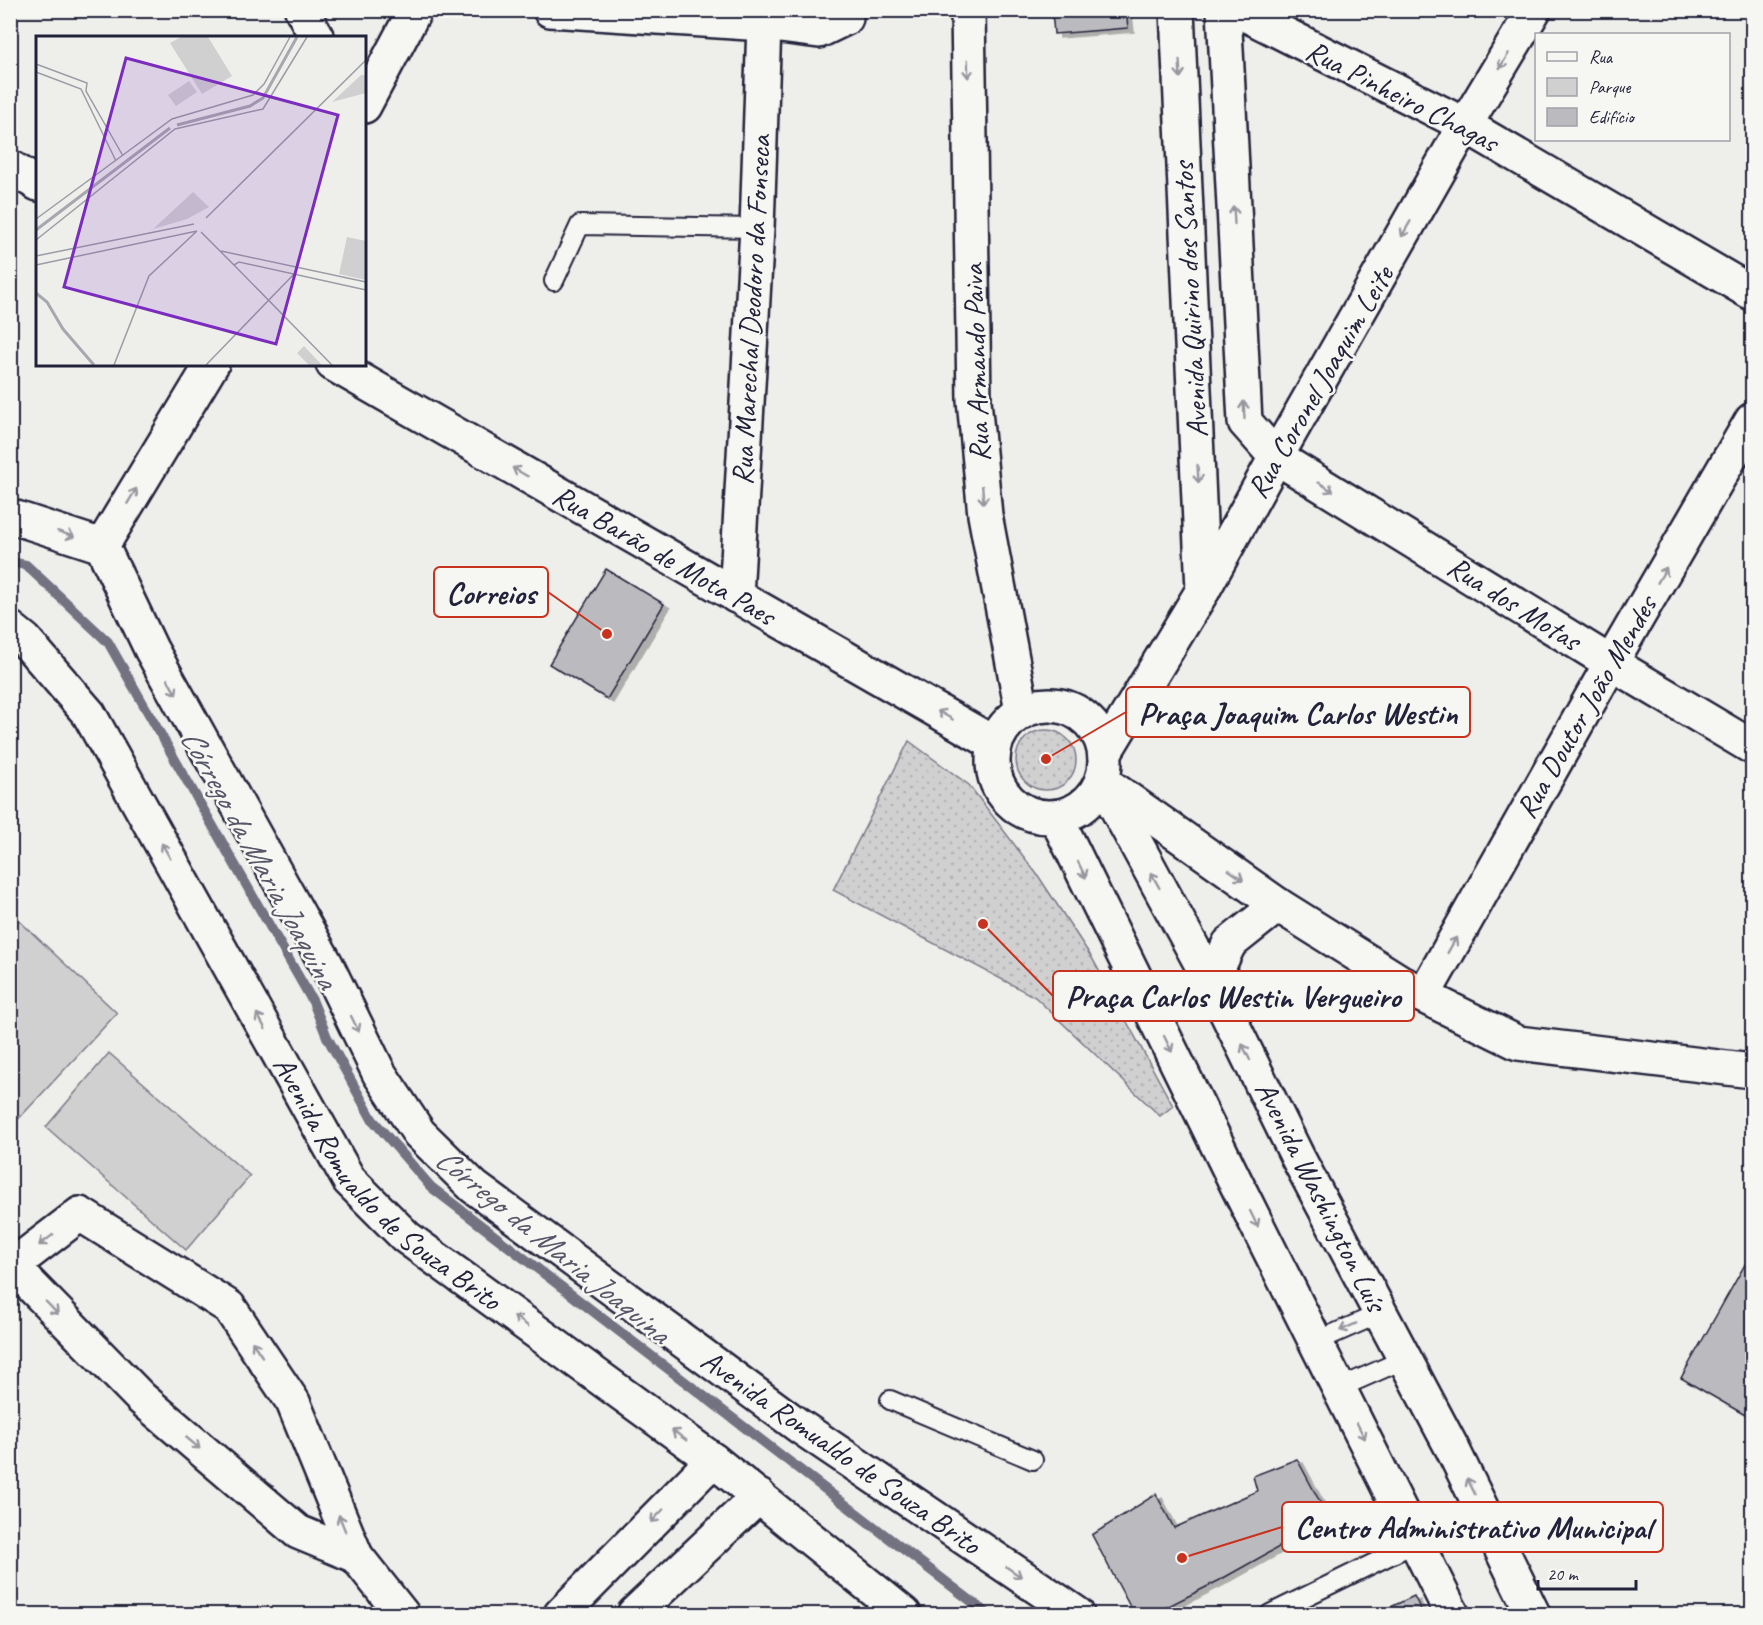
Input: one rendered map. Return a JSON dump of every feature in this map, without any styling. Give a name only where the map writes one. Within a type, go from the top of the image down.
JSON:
[{"type":"main road","points":[[302,10],[316,36]]},
{"type":"main road","points":[[366,102],[415,10]]},
{"type":"main road","points":[[550,10],[760,17],[819,31],[846,18],[846,10]]},
{"type":"main road","name":"Rua Armando Paiva","points":[[968,10],[974,400],[985,515],[1022,711]]},
{"type":"main road","name":"Avenida Quirino dos Santos","points":[[1177,10],[1203,590]]},
{"type":"main road","name":"Avenida Quirino dos Santos","points":[[1224,10],[1245,422],[1276,457]]},
{"type":"main road","name":"Rua Pinheiro Chagas","points":[[1237,10],[1465,126],[1752,293]]},
{"type":"main road","name":"Rua Coronel Joaquim Leite","points":[[1103,767],[1276,457],[1534,10]]},
{"type":"main road","name":"Rua Marechal Deodoro da Fonseca","points":[[736,596],[757,228],[760,17]]},
{"type":"main road","points":[[10,167],[36,183]]},
{"type":"main road","points":[[10,516],[102,546],[211,366]]},
{"type":"main road","name":"Rua Barão de Mota Paes","points":[[336,366],[995,744]]},
{"type":"main road","name":"Rua Doutor João Mendes","points":[[1423,996],[1611,663],[1752,420]]},
{"type":"main road","name":"Rua dos Motas","points":[[1276,457],[1752,747]]},
{"type":"main road","name":"Avenida Romualdo de Souza Brito","points":[[102,546],[151,650],[326,964],[379,1072],[419,1133],[474,1187],[799,1426],[1077,1614]]},
{"type":"main road","name":"Avenida Romualdo de Souza Brito","points":[[10,628],[25,640],[89,714],[349,1179],[406,1237],[713,1460],[904,1614]]},
{"type":"main road","points":[[1039,705],[1057,705],[1074,710],[1088,720],[1099,735],[1103,767],[1095,795],[1084,806],[1056,817],[1038,816],[1020,809],[1006,797],[997,781],[993,763],[995,744],[1010,720],[1022,711],[1039,705]]},
{"type":"main road","points":[[1103,767],[1278,905],[1423,996],[1518,1043],[1752,1071]]},
{"type":"main road","name":"Avenida Washington Luís","points":[[1103,767],[1298,1158],[1452,1448],[1533,1614]]},
{"type":"main road","points":[[1056,817],[1452,1614]]},
{"type":"main road","points":[[1215,989],[1219,966],[1229,944],[1278,905]]},
{"type":"main road","points":[[356,1556],[298,1532],[141,1398],[11,1266],[80,1214],[229,1307],[293,1402],[356,1556],[402,1614]]},
{"type":"main road","points":[[561,1614],[713,1460]]},
{"type":"main road","points":[[634,1614],[759,1496]]},
{"type":"lane","points":[[554,281],[580,225],[757,228]]},
{"type":"lane","points":[[1316,1342],[1381,1313]]},
{"type":"lane","points":[[1340,1388],[1405,1359]]},
{"type":"lane","points":[[890,1400],[1033,1460]]},
{"type":"lane","points":[[1270,1614],[1417,1542]]},
{"type":"green space","points":[[1040,730],[1052,730],[1063,735],[1071,743],[1076,760],[1074,772],[1063,785],[1052,790],[1040,790],[1029,785],[1021,777],[1016,766],[1016,754],[1021,743],[1029,735]]},
{"type":"green space","points":[[909,741],[969,785],[1039,877],[1092,958],[1173,1106],[1160,1116],[1035,997],[833,890]]},
{"type":"green space","points":[[10,912],[117,1013],[11,1127],[10,1127]]},
{"type":"green space","points":[[109,1053],[250,1176],[186,1250],[46,1127]]},
{"type":"building","points":[[1052,10],[1126,10],[1128,28],[1054,34]]},
{"type":"building","points":[[606,569],[664,604],[607,699],[549,664]]},
{"type":"building","points":[[1752,1252],[1752,1419],[1681,1378]]},
{"type":"building","points":[[1297,1459],[1329,1519],[1218,1581],[1153,1614],[1134,1614],[1092,1535],[1156,1494],[1174,1528],[1257,1491],[1253,1476]]},
{"type":"building","points":[[1414,1596],[1423,1614],[1376,1614]]},
{"type":"waterway","name":"Córrego da Maria Joaquina","points":[[10,562],[26,565],[108,642],[313,1002],[327,1037],[372,1119],[431,1187],[988,1614]]},
{"type":"place","name":"Correios","points":[[607,634]]},
{"type":"place","name":"Praça Joaquim Carlos Westin","points":[[1046,759]]},
{"type":"place","name":"Praça Carlos Westin Vergueiro","points":[[983,924]]},
{"type":"place","name":"Centro Administrativo Municipal","points":[[1182,1558]]}]
